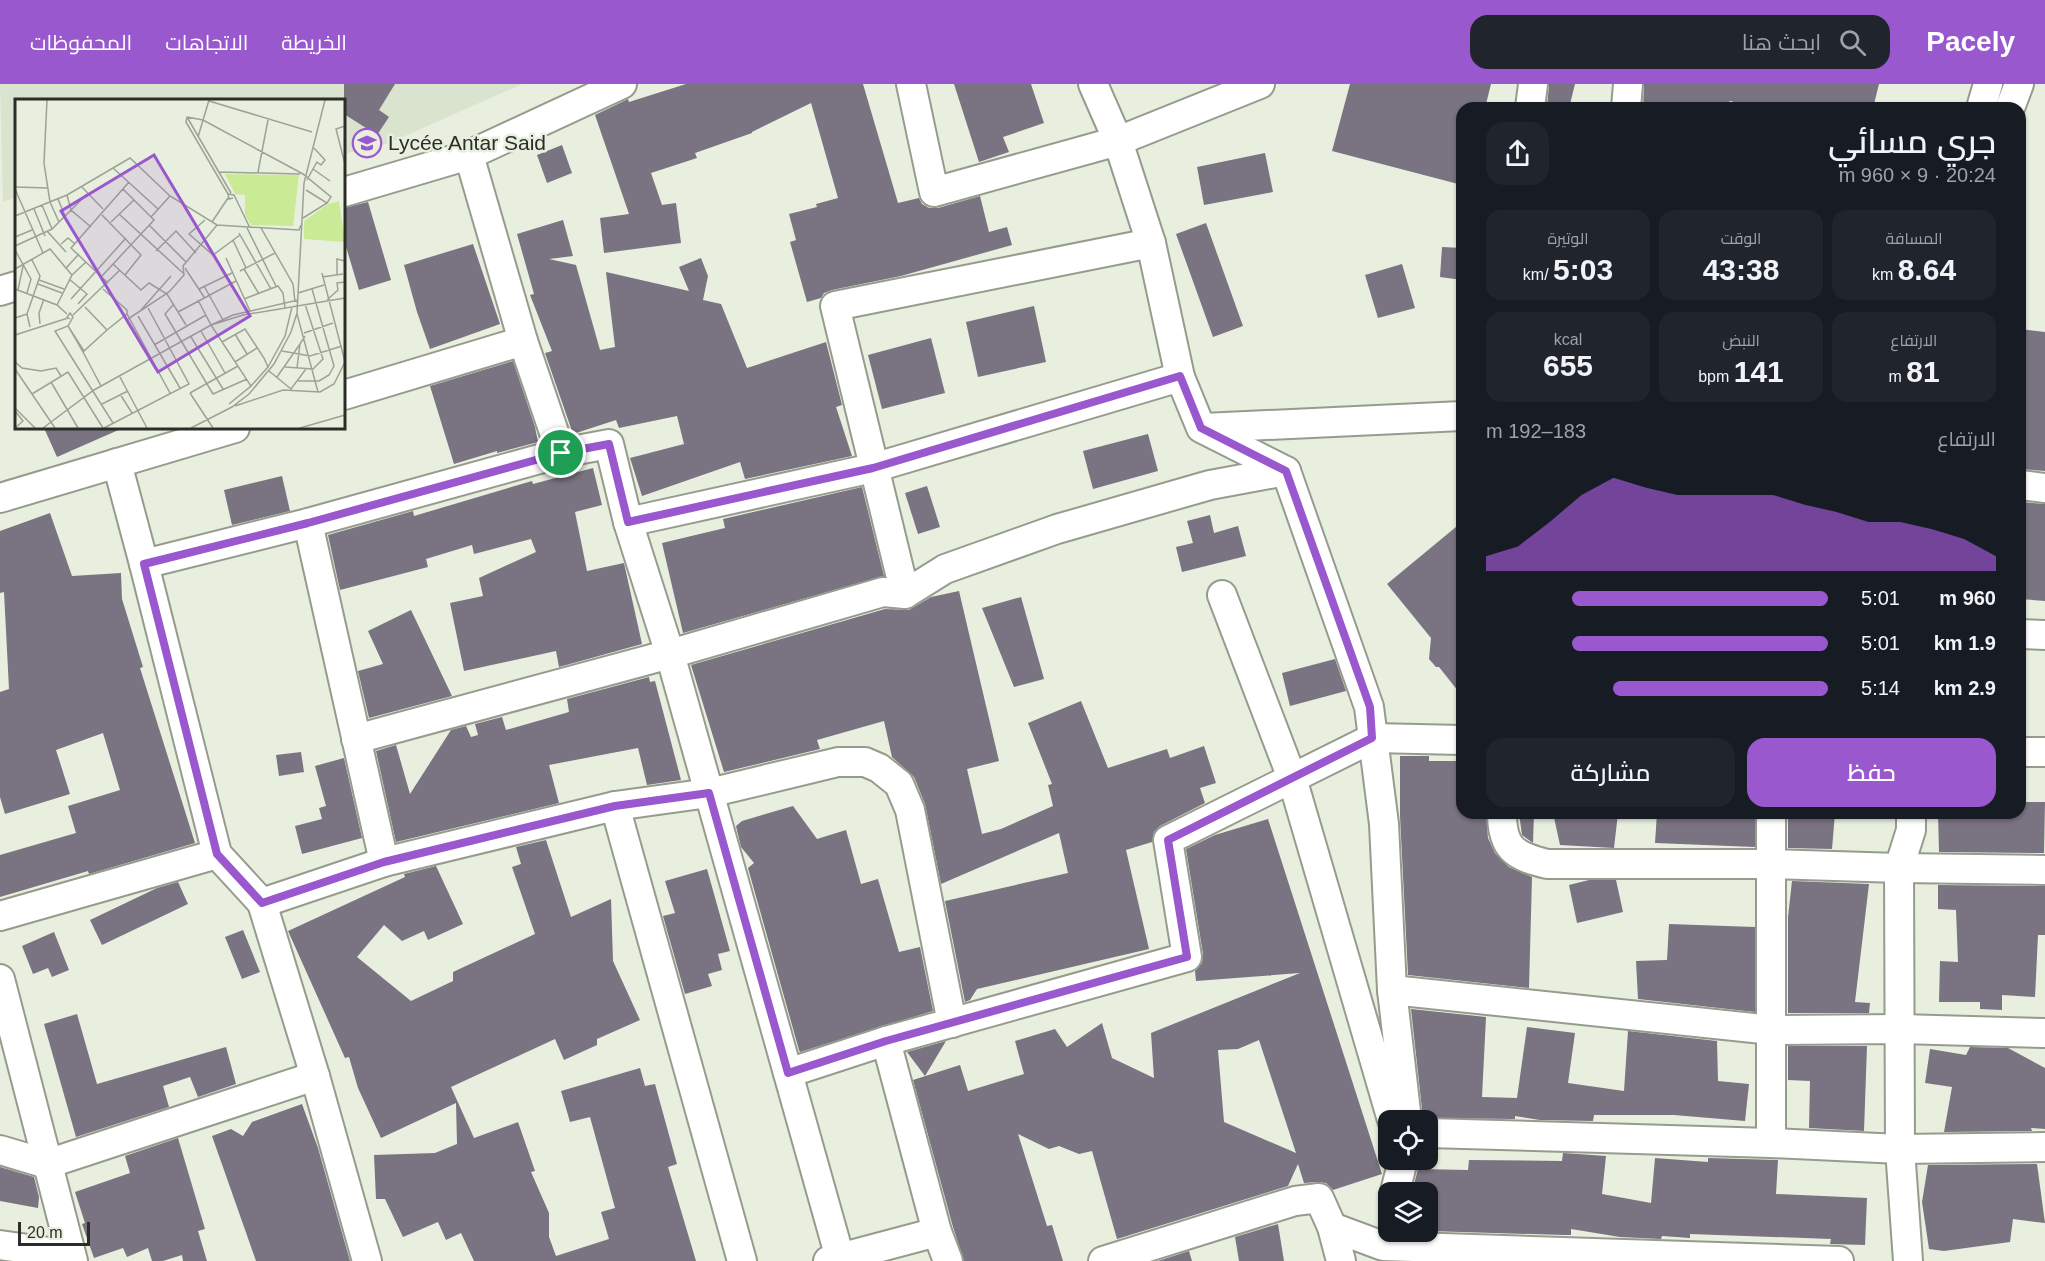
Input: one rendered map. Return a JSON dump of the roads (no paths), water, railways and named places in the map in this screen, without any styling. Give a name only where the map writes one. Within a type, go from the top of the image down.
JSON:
[{"type":"street","points":[[345,192],[469,155],[622,84]]},
{"type":"street","points":[[911,84],[934,192],[1118,141],[1260,84]]},
{"type":"street","points":[[1093,84],[1118,141],[1151,243],[1180,376],[1201,428],[1286,471],[1370,707],[1384,824],[1392,990],[1406,1110]]},
{"type":"street","points":[[1531,102],[1533,84]]},
{"type":"street","points":[[1626,102],[1628,84]]},
{"type":"street","points":[[1983,102],[1988,84]]},
{"type":"street","points":[[2012,102],[2019,84]]},
{"type":"street","points":[[469,155],[523,341],[561,453]]},
{"type":"street","points":[[905,594],[834,306],[1151,243]]},
{"type":"street","points":[[0,291],[15,286]]},
{"type":"street","points":[[345,395],[523,341]]},
{"type":"street","points":[[628,522],[873,468],[1180,376]]},
{"type":"street","points":[[1201,428],[1456,416]]},
{"type":"street","points":[[0,498],[232,429]]},
{"type":"street","points":[[144,564],[308,523],[561,453],[609,444],[628,522],[670,654],[788,1073],[834,1259],[937,1232]]},
{"type":"street","points":[[117,463],[217,854],[262,903],[315,1076],[367,1261]]},
{"type":"street","points":[[356,738],[670,654],[883,592],[905,594],[945,569],[1057,530],[1210,485],[1286,471]]},
{"type":"street","points":[[2026,486],[2045,488]]},
{"type":"street","points":[[308,523],[384,862]]},
{"type":"street","points":[[1221,595],[1292,778],[1389,1110]]},
{"type":"street","points":[[2026,634],[2045,635]]},
{"type":"street","points":[[788,1073],[886,1041],[1187,957],[1168,840],[1372,738],[1456,740]]},
{"type":"street","points":[[2026,752],[2045,752]]},
{"type":"street","points":[[262,903],[384,862],[615,806],[709,793],[838,762],[865,762],[879,768],[899,784],[910,810],[952,1023]]},
{"type":"street","points":[[615,806],[742,1261]]},
{"type":"street","points":[[1502,819],[1510,848],[1524,858],[1547,864],[1770,864],[2045,870]]},
{"type":"street","points":[[1771,819],[1772,1143]]},
{"type":"street","points":[[1908,1261],[1900,1149],[1899,868],[1911,830],[1911,819]]},
{"type":"street","points":[[0,916],[217,854]]},
{"type":"street","points":[[0,979],[72,1258],[0,1245]]},
{"type":"street","points":[[1392,990],[1772,1030],[1900,1029],[2045,1033]]},
{"type":"street","points":[[886,1041],[937,1232],[948,1261]]},
{"type":"street","points":[[0,1150],[47,1164],[315,1076]]},
{"type":"street","points":[[1438,1133],[1900,1149],[2045,1146]]},
{"type":"street","points":[[1103,1261],[1295,1201],[1319,1198],[1332,1227],[1341,1261]]},
{"type":"street","points":[[1332,1227],[1378,1232]]},
{"type":"street","points":[[1438,1236],[1839,1261]]},
{"type":"place","name":"Lycée Antar Said","points":[[367,143]]}]
